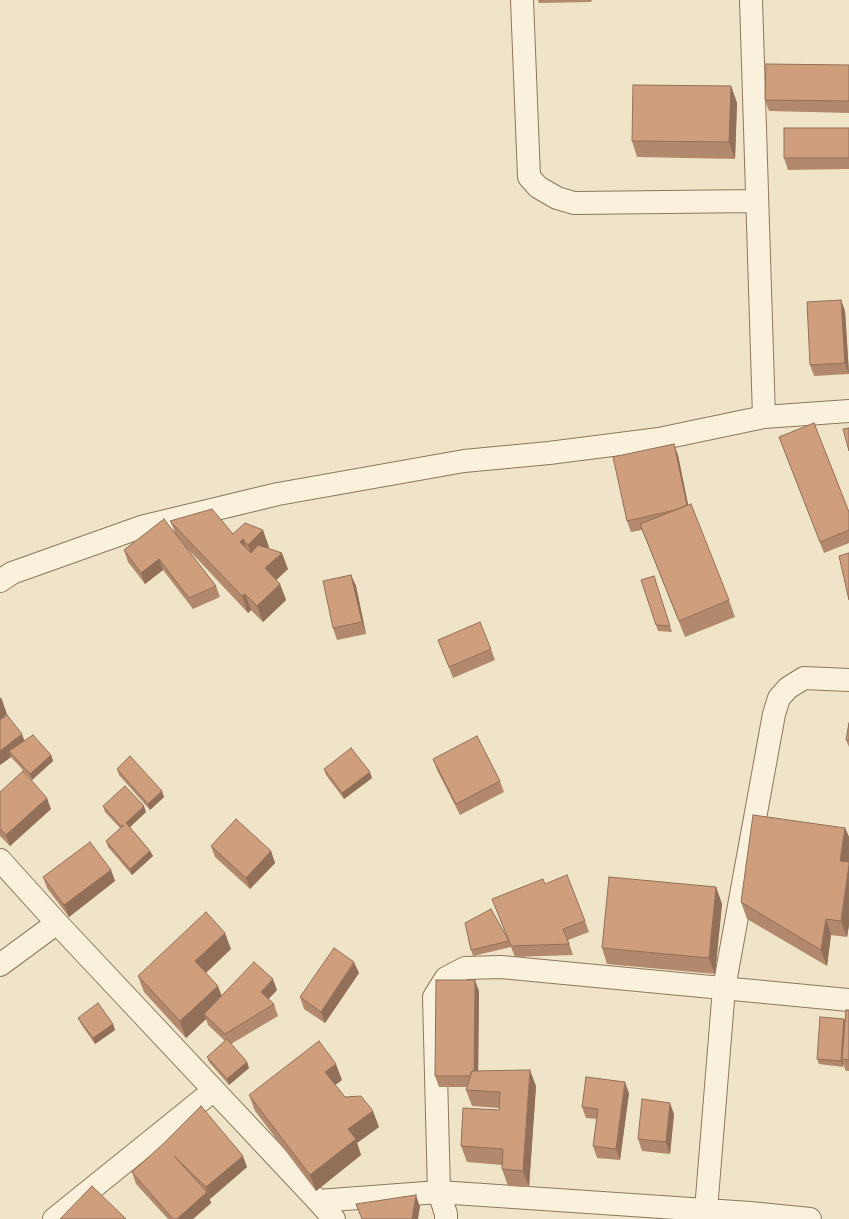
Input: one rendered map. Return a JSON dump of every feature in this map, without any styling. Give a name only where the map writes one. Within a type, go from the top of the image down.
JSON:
[{"type":"street","points":[[522,0],[529,176],[538,187],[557,198],[574,203],[757,201]]},
{"type":"street","points":[[751,0],[764,417]]},
{"type":"street","points":[[0,582],[12,573],[141,527],[278,494],[464,461],[549,453],[659,439],[764,417],[849,411]]},
{"type":"street","points":[[706,1210],[724,988],[774,714],[779,698],[788,688],[804,678],[849,680]]},
{"type":"street","points":[[0,860],[334,1219]]},
{"type":"street","points":[[0,965],[57,923]]},
{"type":"street","points":[[446,1219],[446,1214],[439,1192],[434,997],[446,978],[465,968],[501,967],[849,1000]]},
{"type":"street","points":[[54,1219],[214,1090]]},
{"type":"street","points":[[318,1201],[439,1192],[750,1213],[810,1219]]},
{"type":"building","points":[[766,64],[849,65],[849,101],[765,100]]},
{"type":"building","points":[[633,85],[731,86],[729,142],[632,141]]},
{"type":"building","points":[[784,128],[849,128],[849,158],[784,158]]},
{"type":"building","points":[[841,300],[845,363],[810,365],[807,302]]},
{"type":"building","points":[[814,423],[849,512],[849,530],[820,542],[779,437]]},
{"type":"building","points":[[849,428],[849,451],[843,429]]},
{"type":"building","points":[[674,444],[687,505],[675,510],[627,521],[613,457]]},
{"type":"building","points":[[691,504],[729,600],[679,621],[640,524]]},
{"type":"building","points":[[212,509],[233,534],[245,523],[263,530],[248,545],[243,539],[240,542],[251,553],[258,545],[282,553],[265,568],[280,584],[257,606],[245,594],[242,596],[170,521]]},
{"type":"building","points":[[164,519],[216,586],[189,598],[159,559],[141,573],[124,550]]},
{"type":"building","points":[[849,553],[849,600],[839,556]]},
{"type":"building","points":[[351,575],[362,622],[333,628],[323,581]]},
{"type":"building","points":[[654,576],[670,626],[656,625],[641,580]]},
{"type":"building","points":[[480,622],[491,649],[449,667],[438,640]]},
{"type":"building","points":[[7,715],[22,734],[0,751],[0,720]]},
{"type":"building","points":[[849,723],[849,740],[846,740]]},
{"type":"building","points":[[33,735],[51,755],[30,774],[9,751]]},
{"type":"building","points":[[477,736],[500,781],[456,804],[433,759]]},
{"type":"building","points":[[351,748],[370,772],[342,793],[324,769]]},
{"type":"building","points":[[130,756],[162,791],[148,804],[117,769]]},
{"type":"building","points":[[23,771],[47,798],[6,835],[0,829],[0,792]]},
{"type":"building","points":[[125,786],[144,806],[126,823],[150,851],[130,869],[106,841],[124,825],[121,826],[103,806]]},
{"type":"building","points":[[753,815],[845,828],[840,861],[849,862],[849,865],[841,921],[826,919],[821,950],[741,902]]},
{"type":"building","points":[[236,819],[271,851],[246,878],[211,846]]},
{"type":"building","points":[[90,842],[111,870],[64,905],[43,877]]},
{"type":"building","points":[[567,875],[585,921],[563,929],[569,944],[511,946],[492,899],[543,879],[545,884]]},
{"type":"building","points":[[609,877],[716,887],[709,958],[602,948]]},
{"type":"building","points":[[491,909],[509,941],[471,950],[465,923]]},
{"type":"building","points":[[206,912],[225,933],[195,961],[218,986],[180,1021],[138,976]]},
{"type":"building","points":[[334,948],[354,962],[321,1012],[300,997]]},
{"type":"building","points":[[254,962],[273,979],[261,992],[274,1004],[225,1034],[204,1014]]},
{"type":"building","points":[[436,980],[475,980],[474,1071],[472,1071],[470,1076],[435,1076]]},
{"type":"building","points":[[98,1003],[113,1024],[93,1038],[78,1018]]},
{"type":"building","points":[[846,1010],[849,1010],[849,1060],[842,1059]]},
{"type":"building","points":[[820,1017],[844,1019],[841,1061],[817,1059]]},
{"type":"building","points":[[227,1039],[247,1062],[227,1079],[207,1057]]},
{"type":"building","points":[[319,1041],[336,1064],[325,1072],[345,1097],[361,1096],[373,1111],[348,1129],[356,1139],[310,1175],[249,1095]]},
{"type":"building","points":[[530,1070],[523,1171],[502,1169],[503,1149],[461,1146],[463,1108],[499,1110],[500,1092],[466,1090],[472,1071]]},
{"type":"building","points":[[586,1077],[625,1082],[616,1149],[593,1146],[598,1109],[582,1107]]},
{"type":"building","points":[[642,1099],[670,1103],[666,1142],[638,1139]]},
{"type":"building","points":[[201,1106],[243,1156],[206,1187],[174,1156],[207,1192],[177,1219],[173,1219],[132,1172]]},
{"type":"building","points":[[92,1186],[126,1219],[60,1219]]},
{"type":"building","points":[[416,1195],[412,1219],[362,1219],[356,1204]]}]
